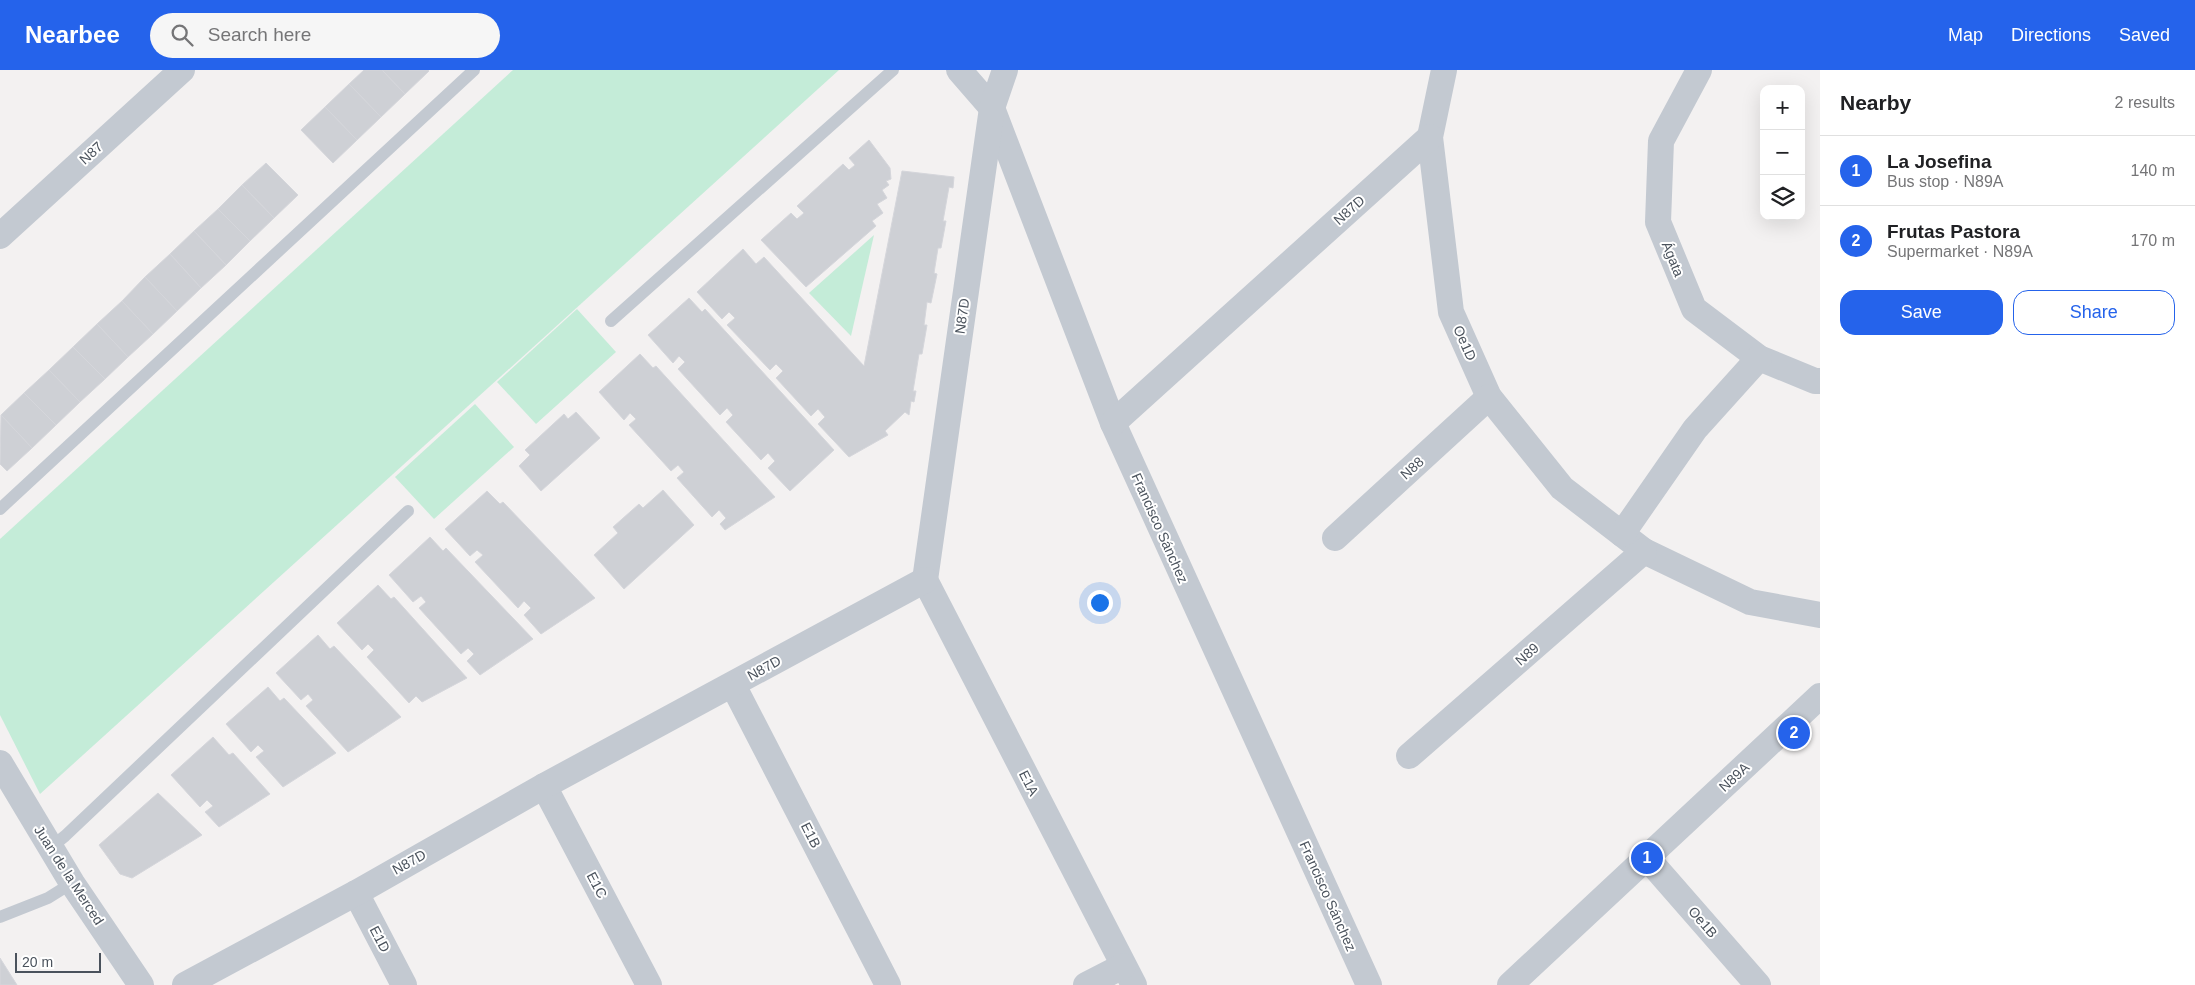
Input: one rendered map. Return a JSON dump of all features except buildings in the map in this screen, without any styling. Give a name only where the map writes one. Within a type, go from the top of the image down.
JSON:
[{"type":"street","name":"N87","points":[[0,236],[182,70]]},
{"type":"street","name":"Francisco Sánchez","points":[[959,70],[992,108],[1113,423],[1369,985]]},
{"type":"street","name":"N87D","points":[[185,985],[356,893],[544,786],[925,580],[992,108],[1005,70]]},
{"type":"street","name":"Oe1D","points":[[1444,70],[1430,137],[1451,312],[1489,397],[1562,488],[1644,551]]},
{"type":"street","name":"Ágata","points":[[1699,70],[1661,141],[1658,222],[1694,309],[1759,358],[1820,381]]},
{"type":"street","name":"N87D","points":[[1113,423],[1430,137]]},
{"type":"street","points":[[1622,534],[1696,429],[1759,358]]},
{"type":"street","name":"N88","points":[[1335,538],[1489,397]]},
{"type":"street","points":[[1644,551],[1750,602],[1820,615]]},
{"type":"street","name":"N89","points":[[1409,756],[1644,551]]},
{"type":"street","name":"E1A","points":[[925,580],[1129,975]]},
{"type":"street","name":"E1B","points":[[733,685],[888,985]]},
{"type":"street","name":"N89A","points":[[1647,858],[1820,696]]},
{"type":"street","name":"Juan de la Merced","points":[[0,764],[72,883],[140,985]]},
{"type":"street","name":"E1C","points":[[544,786],[649,985]]},
{"type":"street","points":[[1510,985],[1647,858]]},
{"type":"street","name":"Oe1B","points":[[1647,858],[1758,985]]},
{"type":"street","name":"E1D","points":[[356,893],[404,985]]},
{"type":"street","points":[[1086,985],[1129,975]]},
{"type":"lane","points":[[0,510],[474,70]]},
{"type":"lane","points":[[611,321],[893,70]]},
{"type":"lane","points":[[50,848],[66,836],[408,511]]},
{"type":"lane","points":[[0,917],[48,898],[72,883]]},
{"type":"green space","points":[[513,70],[839,70],[40,794],[0,715],[0,539]]},
{"type":"green space","points":[[874,235],[851,336],[809,293]]},
{"type":"green space","points":[[577,309],[616,352],[536,424],[497,382]]},
{"type":"green space","points":[[475,404],[514,447],[434,519],[395,477]]},
{"type":"place","name":"Frutas Pastora","points":[[1794,733]]},
{"type":"place","name":"La Josefina","points":[[1647,858]]}]
